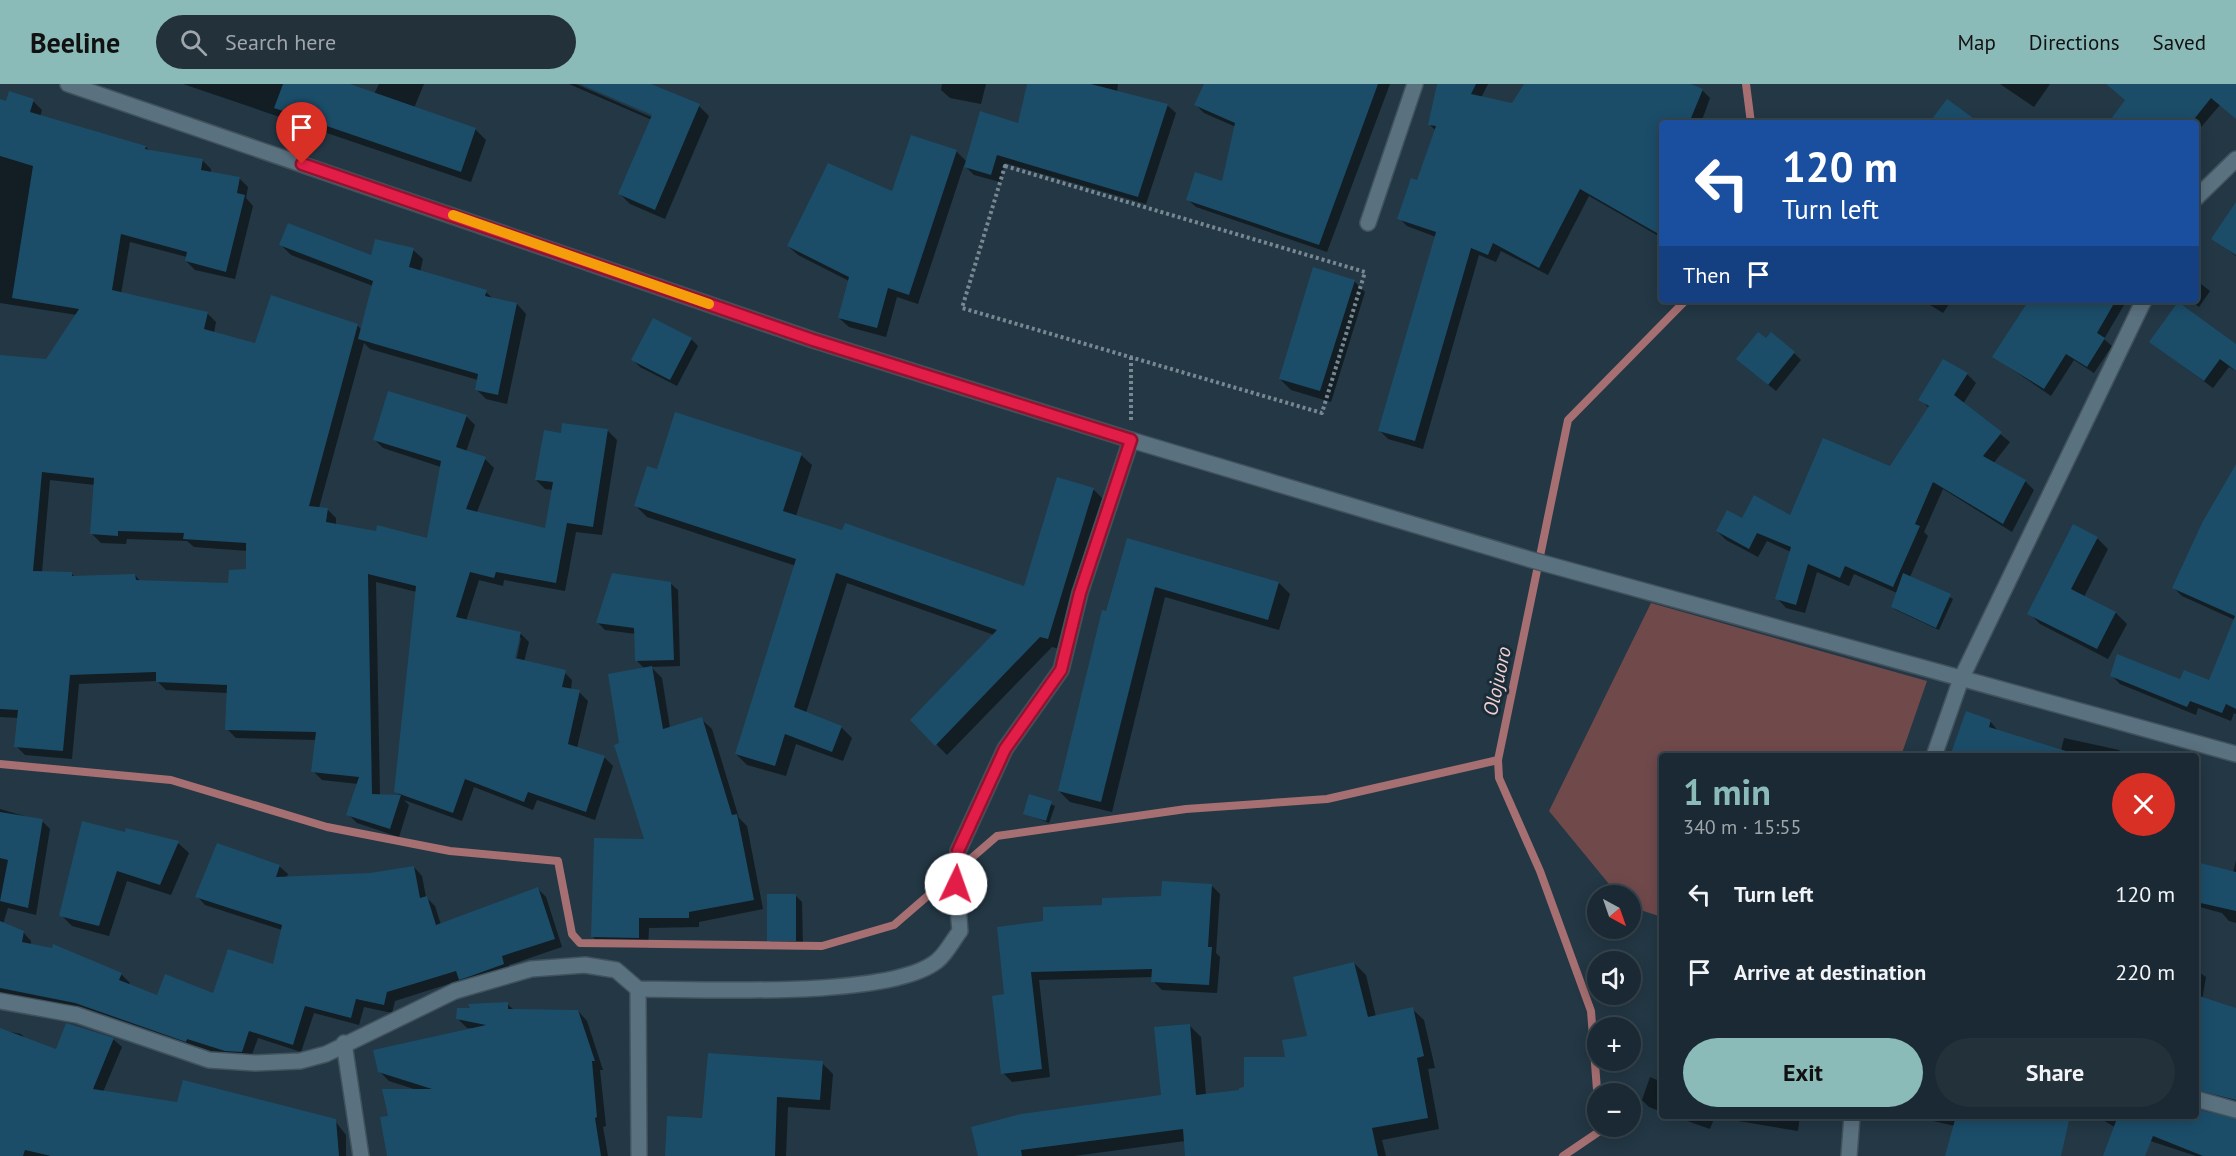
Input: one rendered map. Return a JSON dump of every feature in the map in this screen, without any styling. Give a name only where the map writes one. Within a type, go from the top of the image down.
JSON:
[{"type":"street","points":[[68,84],[813,340],[1131,440],[1532,560],[2236,754]]},
{"type":"street","points":[[1368,223],[1415,84]]},
{"type":"street","points":[[2199,195],[2236,159]]},
{"type":"street","points":[[1936,753],[1961,679],[2143,303]]},
{"type":"street","points":[[0,1001],[77,1015],[209,1060],[255,1063],[300,1061],[326,1054],[344,1043],[455,991],[531,969],[585,965],[616,970],[638,989],[810,989],[904,977],[938,961],[960,932],[956,884],[958,851],[1005,749],[1061,670],[1080,593],[1131,440]]},
{"type":"street","points":[[638,989],[639,1156]]},
{"type":"street","points":[[344,1043],[361,1156]]},
{"type":"street","points":[[2199,1100],[2236,1110]]},
{"type":"street","points":[[1849,1156],[1852,1119]]},
{"type":"path","points":[[1005,166],[1365,272],[1322,413],[1131,357],[962,308],[1005,166]]},
{"type":"path","points":[[1131,357],[1131,440]]},
{"type":"shaded area","points":[[1651,603],[1927,681],[1902,753],[1659,753],[1659,916],[1641,910],[1641,885],[1610,885],[1549,811]]},
{"type":"building","points":[[283,84],[350,84],[476,128],[461,172],[274,108]]},
{"type":"building","points":[[580,84],[651,84],[700,104],[655,210],[618,194],[652,115]]},
{"type":"building","points":[[1027,84],[1091,84],[1168,104],[1138,197],[997,155],[991,175],[964,167],[980,111],[1018,123]]},
{"type":"building","points":[[1204,84],[1378,84],[1319,245],[1186,200],[1195,172],[1222,181],[1235,123],[1194,105]]},
{"type":"building","points":[[1437,84],[1476,84],[1471,94],[1512,103],[1524,84],[1691,84],[1703,89],[1690,120],[1659,120],[1659,234],[1580,189],[1539,268],[1493,243],[1488,255],[1471,248],[1415,441],[1378,431],[1436,232],[1397,219],[1411,178],[1417,180],[1436,126],[1428,125]]},
{"type":"building","points":[[2106,84],[2236,84],[2236,119],[2211,98],[2193,120],[2110,120],[2125,100]]},
{"type":"building","points":[[9,91],[34,99],[30,112],[146,146],[145,149],[203,159],[201,170],[240,177],[237,193],[245,195],[226,272],[185,261],[187,252],[121,234],[112,290],[208,312],[204,329],[255,343],[271,295],[358,324],[309,506],[328,508],[326,522],[376,531],[377,525],[427,538],[441,461],[373,440],[388,391],[467,415],[456,447],[486,457],[466,509],[545,528],[553,482],[535,480],[544,430],[561,433],[562,423],[608,429],[593,527],[567,523],[556,583],[496,572],[494,578],[470,572],[456,617],[521,632],[515,658],[566,670],[562,687],[580,690],[568,744],[605,756],[586,812],[528,792],[524,802],[465,779],[453,813],[394,792],[416,586],[368,574],[372,794],[401,795],[390,829],[346,815],[359,777],[311,772],[316,732],[225,730],[227,685],[156,682],[156,672],[70,675],[63,751],[14,747],[18,710],[0,709],[0,355],[46,359],[79,309],[12,298],[33,166],[0,156],[0,99],[6,101]],"holes":[[[42,472],[94,478],[90,534],[118,536],[118,531],[184,533],[183,539],[246,543],[246,569],[229,570],[228,583],[136,580],[135,574],[72,576],[72,572],[33,571]]]},
{"type":"building","points":[[1947,99],[1976,120],[1931,120]]},
{"type":"building","points":[[911,135],[957,150],[909,295],[888,288],[877,328],[838,318],[849,277],[787,246],[828,163],[892,191]]},
{"type":"building","points":[[2236,202],[2236,255],[2211,239]]},
{"type":"building","points":[[288,223],[371,255],[375,239],[414,248],[409,267],[487,290],[485,296],[517,303],[498,395],[475,390],[478,374],[358,339],[373,281],[279,245]]},
{"type":"building","points":[[1313,267],[1355,280],[1320,391],[1279,379]]},
{"type":"building","points":[[2027,303],[2114,303],[2097,333],[2105,338],[2087,367],[2066,354],[2044,389],[1992,357]]},
{"type":"building","points":[[2179,303],[2236,344],[2236,371],[2220,359],[2204,381],[2149,342]]},
{"type":"building","points":[[653,318],[692,338],[670,380],[631,360]]},
{"type":"building","points":[[1758,332],[1766,338],[1771,332],[1795,352],[1768,385],[1736,359]]},
{"type":"building","points":[[1943,359],[1968,373],[1954,395],[2002,432],[1983,456],[2026,480],[2003,524],[1933,482],[1915,524],[1920,526],[1893,587],[1845,566],[1840,578],[1808,564],[1796,605],[1775,599],[1791,547],[1757,533],[1749,549],[1716,531],[1727,510],[1742,518],[1754,495],[1790,515],[1823,438],[1890,466],[1929,406],[1918,400]]},
{"type":"building","points":[[675,412],[802,453],[783,511],[842,530],[845,523],[1024,586],[1057,477],[1094,488],[1048,639],[1040,637],[935,746],[910,720],[997,630],[836,573],[794,707],[842,726],[832,752],[785,734],[775,766],[735,754],[796,559],[634,506],[647,466],[657,469]]},
{"type":"building","points":[[2236,464],[2236,709],[2226,704],[2222,713],[2190,701],[2187,707],[2110,676],[2117,654],[2180,679],[2184,670],[2209,680],[2235,616],[2172,588],[2202,523]]},
{"type":"building","points":[[2073,524],[2098,537],[2071,589],[2116,612],[2097,649],[2027,614]]},
{"type":"building","points":[[1127,538],[1279,582],[1268,620],[1155,587],[1101,802],[1058,791],[1102,610],[1106,611]]},
{"type":"building","points":[[612,573],[671,582],[674,660],[635,661],[634,628],[596,623]]},
{"type":"building","points":[[1903,573],[1951,594],[1936,628],[1891,607]]},
{"type":"building","points":[[652,666],[663,729],[702,717],[732,815],[737,814],[754,900],[689,912],[689,918],[639,918],[639,938],[591,937],[594,838],[644,839],[614,745],[619,743],[608,674]]},
{"type":"building","points":[[1966,711],[1991,720],[1989,727],[2066,751],[2066,753],[1951,753]]},
{"type":"building","points":[[1029,794],[1052,801],[1046,821],[1023,814]]},
{"type":"building","points":[[0,812],[43,819],[28,908],[0,901],[8,860],[0,858]]},
{"type":"building","points":[[82,821],[125,832],[126,828],[179,841],[160,885],[117,871],[99,926],[59,916]]},
{"type":"building","points":[[217,843],[280,865],[276,877],[370,873],[414,866],[420,898],[427,896],[436,925],[538,887],[555,939],[502,956],[504,964],[459,980],[456,971],[387,992],[384,1005],[356,999],[351,1018],[305,1006],[293,1045],[249,1031],[242,1052],[225,1051],[187,1039],[186,1042],[75,1003],[0,988],[0,921],[24,931],[22,942],[52,948],[53,944],[122,973],[119,980],[157,995],[165,974],[213,993],[228,949],[273,964],[282,925],[195,897]]},
{"type":"building","points":[[2199,863],[2236,872],[2236,911],[2199,903]]},
{"type":"building","points":[[1162,881],[1212,884],[1208,947],[1212,947],[1209,985],[1151,982],[1152,969],[1031,972],[1042,1069],[1001,1074],[992,996],[1004,994],[997,927],[1043,921],[1043,907],[1102,905],[1102,898],[1161,896]]},
{"type":"building","points":[[767,894],[796,894],[796,941],[767,941]]},
{"type":"building","points":[[1354,962],[1368,1017],[1413,1007],[1424,1056],[1417,1058],[1428,1118],[1372,1128],[1378,1156],[1185,1156],[1183,1129],[1021,1150],[1022,1156],[978,1156],[971,1127],[1021,1114],[1161,1095],[1154,1027],[1190,1024],[1196,1095],[1239,1090],[1244,1087],[1244,1057],[1285,1057],[1282,1040],[1307,1036],[1293,977]]},
{"type":"building","points":[[2199,996],[2236,1008],[2236,1100],[2199,1091]]},
{"type":"building","points":[[508,1002],[508,1009],[578,1010],[595,1061],[592,1061],[597,1117],[595,1118],[601,1156],[387,1156],[380,1117],[388,1116],[382,1089],[432,1089],[378,1072],[373,1050],[486,1025],[456,1019],[457,1008],[470,1008],[468,1004]]},
{"type":"building","points":[[66,1023],[114,1038],[93,1089],[177,1102],[183,1080],[336,1119],[339,1156],[51,1156],[25,1150],[23,1156],[0,1156],[0,1028],[56,1049]]},
{"type":"building","points":[[708,1053],[823,1061],[820,1100],[777,1097],[775,1156],[665,1156],[667,1116],[702,1118]]},
{"type":"building","points":[[2199,1110],[2236,1119],[2236,1156],[2203,1156],[2153,1136],[2145,1156],[2103,1156],[2116,1121],[2112,1119],[2199,1119]]},
{"type":"building","points":[[1955,1119],[2069,1119],[2061,1156],[1945,1156]]},
{"type":"waterway","name":"Olojuoro","points":[[1746,84],[1751,120]]},
{"type":"waterway","name":"Olojuoro","points":[[1596,1083],[1591,1011],[1540,871],[1499,778],[1498,760],[1568,420],[1683,303]]},
{"type":"waterway","points":[[0,764],[171,780],[327,827],[450,851],[558,861],[572,934],[580,943],[822,946],[894,925],[997,836],[1186,809],[1327,799],[1498,760]]},
{"type":"waterway","name":"Olojuoro","points":[[1563,1156],[1591,1137]]},
{"type":"slow traffic","points":[[453,215],[709,304]]},
{"type":"route","points":[[302,164],[813,340],[1131,440],[1080,593],[1061,670],[1005,749],[958,851],[956,884]]}]
